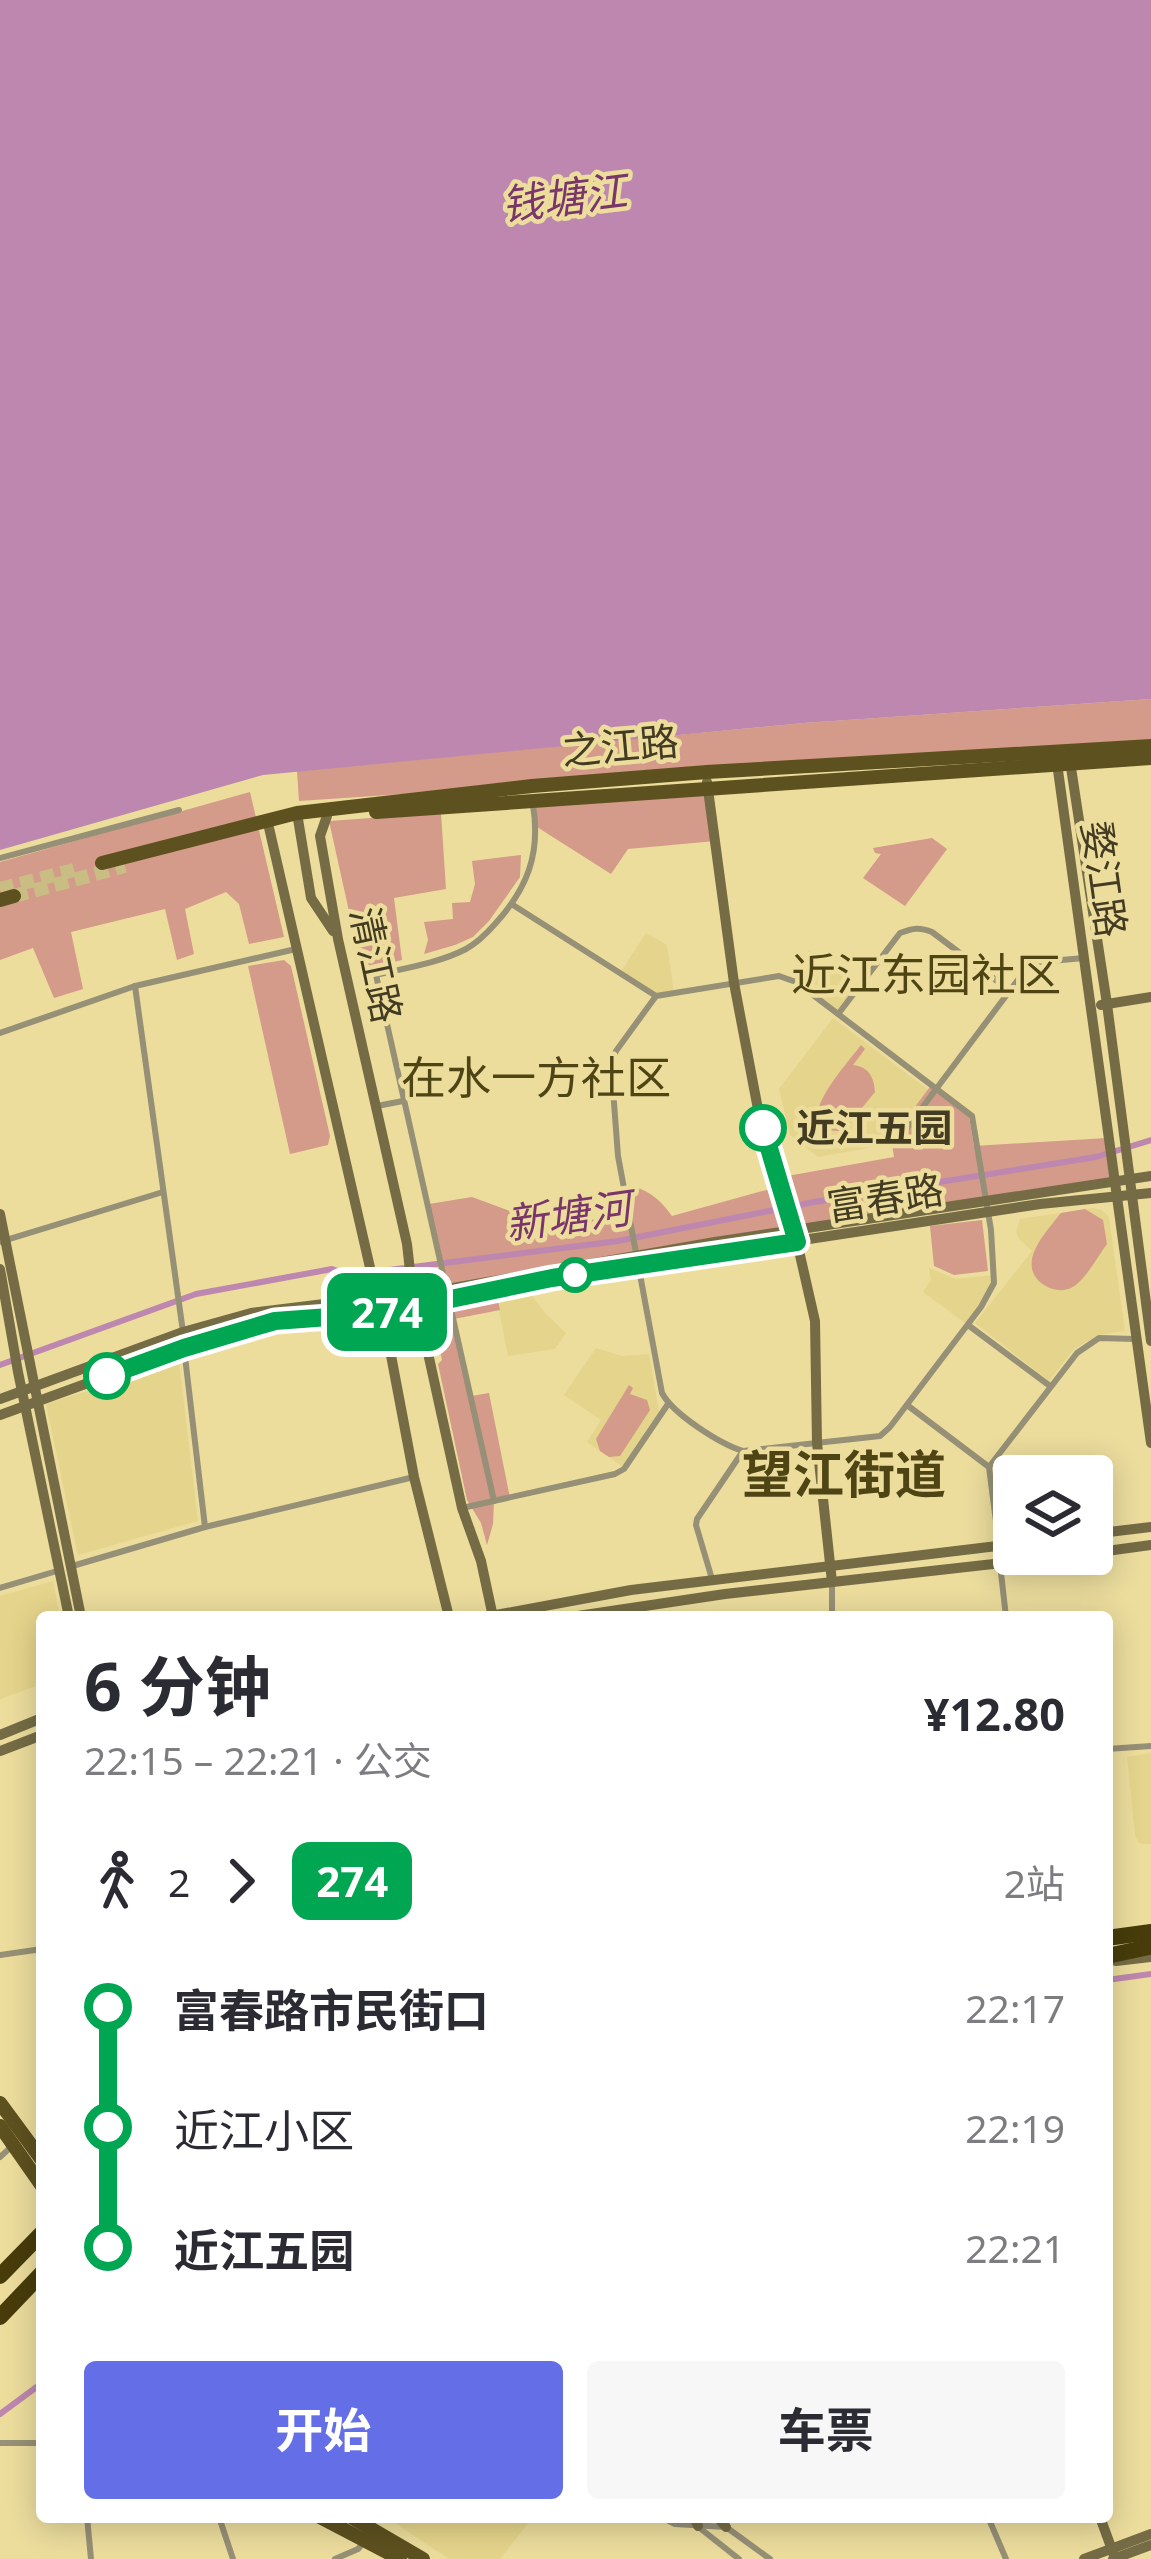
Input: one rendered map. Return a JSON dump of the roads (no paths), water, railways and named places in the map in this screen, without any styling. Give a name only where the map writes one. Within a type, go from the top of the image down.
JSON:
[{"type":"highway","points":[[1113,1947],[1151,1942]]},
{"type":"highway","points":[[0,2272],[36,2236]]},
{"type":"highway","points":[[0,2289],[36,2252]]},
{"type":"highway","points":[[0,2310],[36,2272]]},
{"type":"main road","name":"之江路","points":[[298,817],[708,790],[1063,759],[1151,746]]},
{"type":"main road","name":"之江路","points":[[102,863],[298,817],[532,786],[707,772],[1151,758]]},
{"type":"main road","name":"婺江路","points":[[1063,759],[1090,1006],[1119,1150],[1131,1179],[1148,1338],[1151,1443]]},
{"type":"main road","name":"婺江路","points":[[1063,759],[1107,1004],[1119,1150],[1117,1188],[1148,1338]]},
{"type":"main road","points":[[707,772],[734,983],[757,1104],[815,1321],[818,1443],[832,1582]]},
{"type":"main road","name":"清江路","points":[[327,816],[320,836],[338,939],[462,1508],[481,1561],[489,1611]]},
{"type":"main road","points":[[298,817],[310,898],[338,939]]},
{"type":"main road","name":"之江路","points":[[125,866],[268,823]]},
{"type":"main road","name":"清江路","points":[[268,823],[383,1313],[414,1477],[447,1611]]},
{"type":"main road","points":[[1090,1006],[1151,997]]},
{"type":"main road","name":"富春路","points":[[0,1415],[31,1396],[183,1332],[251,1313],[376,1298],[416,1298],[552,1278],[1117,1188],[1131,1179],[1151,1176]]},
{"type":"main road","name":"富春路","points":[[1117,1188],[1133,1196],[1151,1193]]},
{"type":"main road","points":[[0,1214],[24,1370],[79,1611]]},
{"type":"main road","points":[[0,1269],[20,1346]]},
{"type":"main road","name":"富春路","points":[[0,1399],[31,1396],[275,1321],[383,1313],[416,1298]]},
{"type":"main road","points":[[1113,1532],[1151,1527]]},
{"type":"main road","points":[[1113,1550],[1151,1545]]},
{"type":"main road","points":[[517,1611],[712,1579],[993,1546]]},
{"type":"main road","points":[[607,1611],[993,1565]]},
{"type":"main road","points":[[66,1568],[69,1611]]},
{"type":"main road","points":[[3,1734],[36,1720]]},
{"type":"main road","points":[[4,1749],[36,1737]]},
{"type":"main road","points":[[0,2103],[36,2152]]},
{"type":"main road","points":[[0,2126],[36,2177]]},
{"type":"main road","points":[[332,2523],[400,2559]]},
{"type":"main road","points":[[361,2523],[423,2559]]},
{"type":"main road","points":[[1102,2523],[1113,2555]]},
{"type":"main road","points":[[1113,2555],[1151,2534]]},
{"type":"main road","points":[[1084,2559],[1151,2545]]},
{"type":"street","points":[[494,1501],[376,975],[466,949],[486,934],[529,877],[537,827],[532,802]]},
{"type":"street","points":[[0,857],[179,810]]},
{"type":"street","points":[[513,904],[656,996],[779,976],[796,982],[972,1116],[994,1254],[994,1282],[968,1325],[880,1436],[743,1450],[668,1404],[662,1393],[619,1156],[611,1063],[656,996]]},
{"type":"street","points":[[838,1014],[901,933],[911,929],[932,932],[1010,990]]},
{"type":"street","points":[[0,1033],[136,986],[296,949]]},
{"type":"street","points":[[895,1144],[1026,969],[1039,962],[1085,958]]},
{"type":"street","points":[[136,986],[183,1332]]},
{"type":"street","points":[[377,1106],[403,1101]]},
{"type":"street","points":[[3,1241],[164,1192]]},
{"type":"street","points":[[968,1325],[1050,1386]]},
{"type":"street","points":[[993,1498],[989,1467],[1077,1353],[1099,1338],[1148,1338]]},
{"type":"street","points":[[184,1348],[205,1527]]},
{"type":"street","points":[[462,1508],[615,1474],[624,1469],[668,1404]]},
{"type":"street","points":[[907,1405],[989,1467]]},
{"type":"street","points":[[712,1579],[697,1519],[743,1450]]},
{"type":"street","points":[[0,1588],[205,1527],[414,1477]]},
{"type":"street","points":[[1001,1575],[1005,1611]]},
{"type":"street","points":[[832,1582],[832,1611]]},
{"type":"street","points":[[1113,1749],[1151,1746]]},
{"type":"street","points":[[0,1955],[36,1950]]},
{"type":"street","points":[[0,2157],[13,2144]]},
{"type":"street","points":[[0,2443],[36,2444]]},
{"type":"street","points":[[88,2523],[91,2559]]},
{"type":"street","points":[[221,2523],[233,2559]]},
{"type":"street","points":[[697,2523],[739,2559]]},
{"type":"street","points":[[722,2523],[770,2559]]},
{"type":"street","points":[[991,2523],[1006,2559]]},
{"type":"street","points":[[335,2559],[358,2549],[365,2540]]},
{"type":"water","name":"钱塘江","points":[[0,0],[1151,0],[1151,699],[804,723],[263,775],[0,850]]},
{"type":"waterway","name":"新塘河","points":[[0,1365],[196,1294],[332,1269],[349,1275],[618,1241],[814,1202],[1096,1157],[1151,1140]]},
{"type":"waterway","points":[[1113,1979],[1151,1974]]},
{"type":"waterway","points":[[0,2414],[36,2387]]},
{"type":"tunnel","points":[[14,896],[125,866]]},
{"type":"tunnel","points":[[0,889],[74,870]]},
{"type":"place","name":"近江五园","points":[[763,1128]]},
{"type":"district","name":"近江东园社区","points":[[926,975]]},
{"type":"district","name":"在水一方社区","points":[[536,1078]]},
{"type":"district","name":"望江街道","points":[[844,1475]]}]
